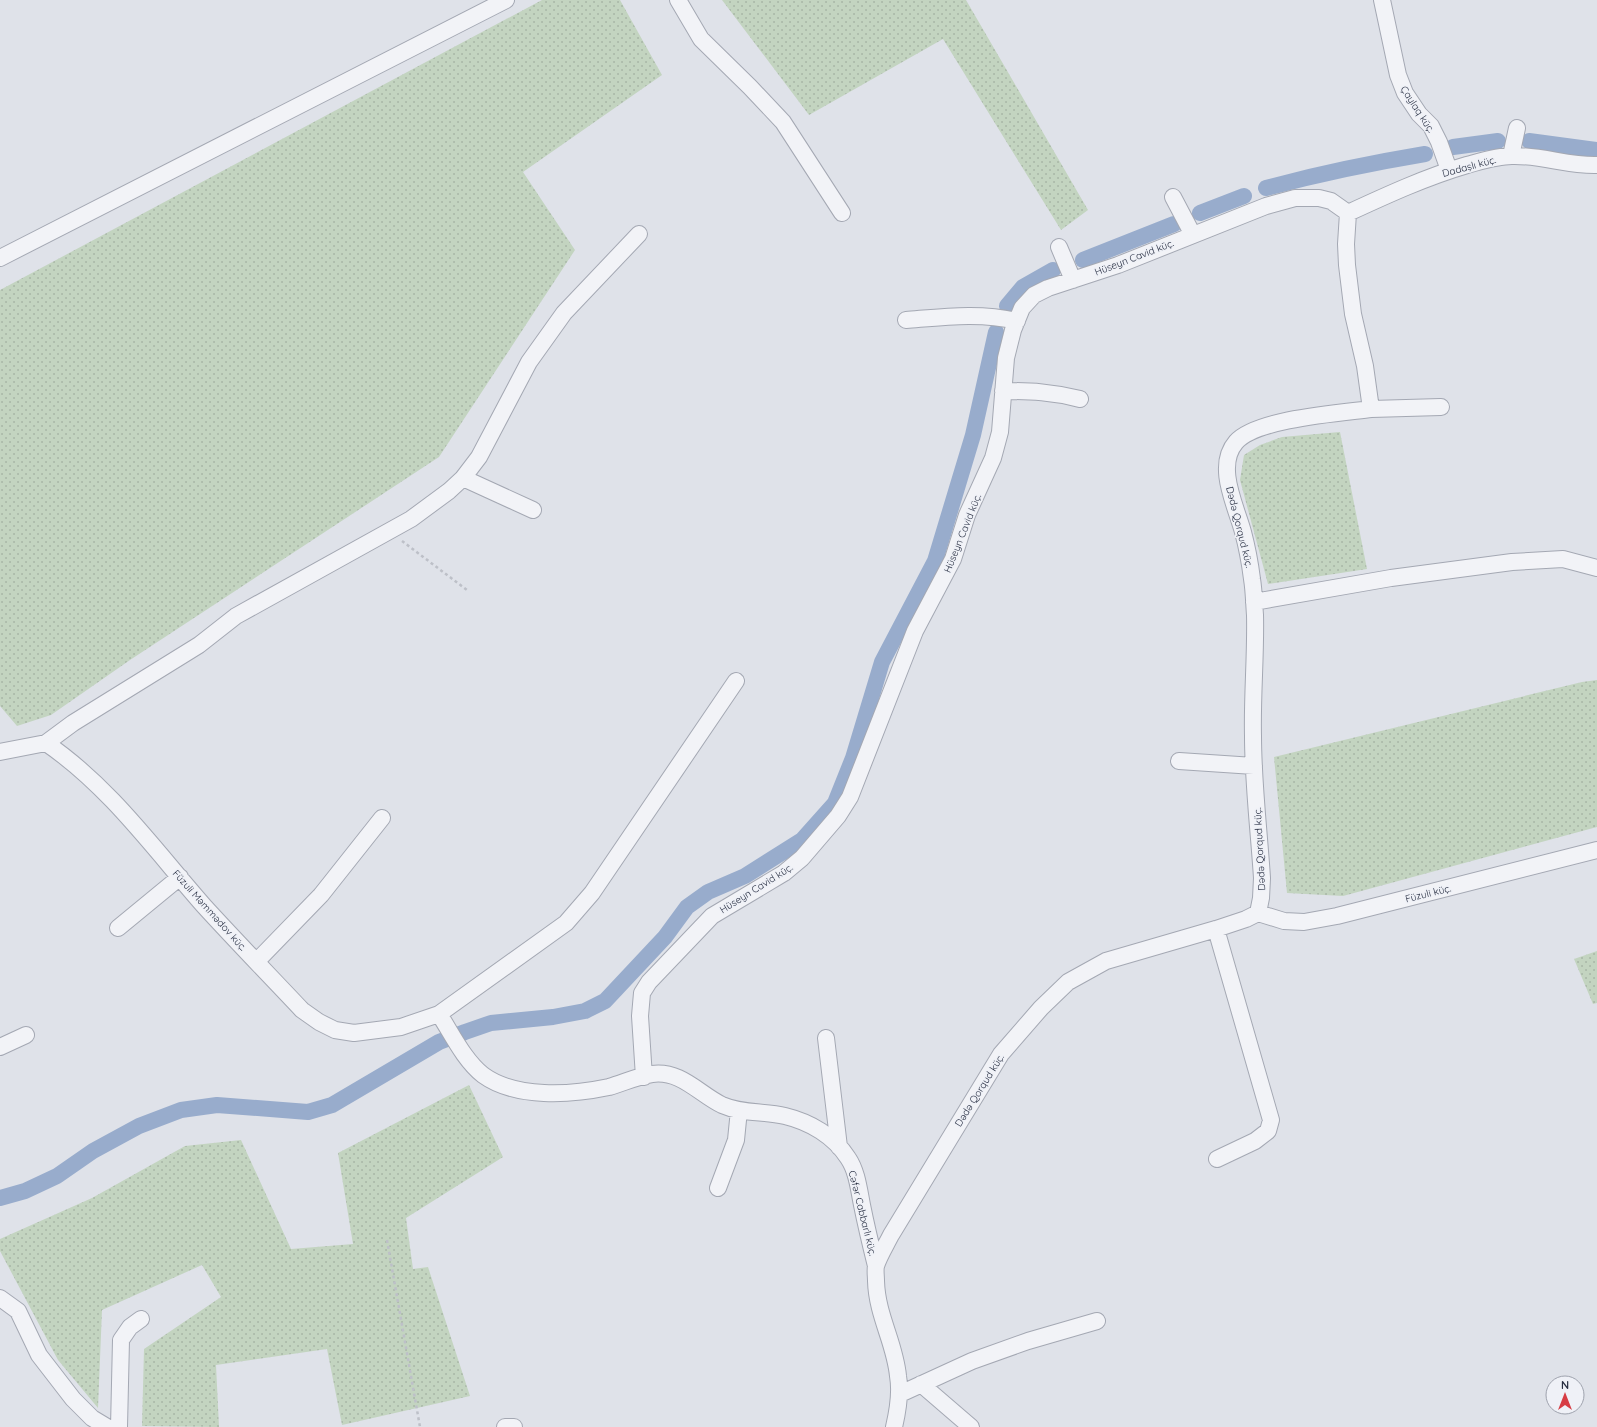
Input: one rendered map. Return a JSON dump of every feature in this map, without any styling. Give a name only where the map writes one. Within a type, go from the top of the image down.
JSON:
[{"type":"street","points":[[0,258],[506,0]]},
{"type":"street","points":[[678,0],[701,39],[783,122],[842,213]]},
{"type":"street","name":"Çaylaq küç.","points":[[1382,0],[1398,75],[1406,93],[1419,114],[1430,126],[1439,142],[1449,170]]},
{"type":"street","points":[[1511,156],[1517,128]]},
{"type":"street","name":"Dadaşlı küç.","points":[[1348,213],[1394,192],[1449,170],[1485,160],[1511,156],[1537,156],[1586,166],[1597,165]]},
{"type":"street","points":[[1173,197],[1193,235]]},
{"type":"street","name":"Hüseyn Cavid küç.","points":[[644,1077],[640,1016],[642,993],[649,982],[712,916],[731,903],[784,873],[802,858],[838,816],[850,796],[915,631],[953,560],[967,515],[993,458],[1000,432],[1006,358],[1022,308],[1034,295],[1048,288],[1118,265],[1266,206],[1295,198],[1319,198],[1331,201],[1348,213]]},
{"type":"street","points":[[1348,213],[1346,244],[1347,265],[1352,307],[1365,366],[1371,409]]},
{"type":"street","points":[[0,752],[46,743],[78,719],[199,645],[236,616],[411,519],[449,491],[463,478],[479,457],[529,362],[559,319],[639,234]]},
{"type":"street","points":[[1059,247],[1073,280]]},
{"type":"street","points":[[906,320],[978,315],[1000,316],[1017,321]]},
{"type":"street","points":[[1003,391],[1031,390],[1054,393],[1080,399]]},
{"type":"street","name":"Dədə Qorqud küç.","points":[[894,1427],[900,1394],[898,1375],[894,1354],[880,1311],[876,1290],[876,1266],[891,1235],[1001,1054],[1041,1008],[1068,982],[1106,961],[1216,929],[1246,919],[1258,913],[1261,898],[1262,878],[1253,735],[1255,642],[1253,580],[1243,533],[1229,487],[1226,468],[1228,456],[1235,443],[1247,433],[1274,423],[1371,409],[1441,407]]},
{"type":"street","points":[[463,478],[533,510]]},
{"type":"street","points":[[1254,602],[1391,578],[1512,562],[1563,559],[1597,568]]},
{"type":"street","name":"Füzuli Məmmədov küç.","points":[[46,743],[65,756],[117,804],[204,906],[302,1010],[318,1022],[335,1030],[354,1033],[380,1031],[401,1027],[439,1014],[566,923],[592,894],[736,681]]},
{"type":"street","points":[[1179,761],[1254,766]]},
{"type":"street","points":[[256,961],[321,895],[382,818]]},
{"type":"street","name":"Füzuli küç.","points":[[1258,913],[1284,920],[1304,922],[1337,916],[1597,850]]},
{"type":"street","points":[[118,928],[180,877]]},
{"type":"street","points":[[1216,929],[1271,1120],[1268,1131],[1255,1141],[1217,1159]]},
{"type":"street","name":"Cəfər Cabbarlı küç.","points":[[439,1014],[470,1062],[482,1075],[493,1081],[516,1089],[527,1092],[577,1092],[610,1086],[653,1074],[665,1075],[683,1079],[723,1105],[739,1110],[784,1116],[805,1122],[824,1133],[839,1147],[849,1160],[856,1177],[876,1266]]},
{"type":"street","points":[[0,1047],[26,1035]]},
{"type":"street","points":[[826,1038],[839,1147]]},
{"type":"street","points":[[718,1188],[736,1140],[739,1110]]},
{"type":"street","points":[[0,1298],[18,1311],[39,1355],[73,1399],[92,1418],[107,1427]]},
{"type":"street","points":[[119,1427],[121,1340],[130,1327],[141,1319]]},
{"type":"street","points":[[900,1394],[972,1362],[1028,1341],[1097,1321]]},
{"type":"street","points":[[921,1384],[971,1427]]},
{"type":"street","points":[[505,1427],[514,1427]]},
{"type":"path","points":[[389,531],[467,590]]},
{"type":"path","points":[[386,1240],[420,1427]]},
{"type":"green space","points":[[542,0],[620,0],[662,75],[523,172],[575,250],[439,457],[130,660],[51,715],[17,726],[0,706],[0,290]]},
{"type":"green space","points":[[722,0],[966,0],[1088,210],[1061,230],[943,39],[809,115]]},
{"type":"green space","points":[[1340,432],[1367,569],[1268,584],[1240,480],[1244,455],[1260,445],[1282,437]]},
{"type":"green space","points":[[1597,680],[1597,827],[1343,896],[1287,893],[1274,757],[1582,682]]},
{"type":"green space","points":[[1597,951],[1597,1003],[1593,1004],[1574,959]]},
{"type":"green space","points":[[469,1085],[503,1157],[406,1218],[413,1269],[428,1267],[470,1396],[342,1425],[327,1349],[216,1365],[219,1427],[142,1426],[144,1349],[221,1297],[202,1265],[102,1310],[98,1408],[58,1360],[0,1251],[0,1239],[92,1198],[185,1146],[241,1140],[291,1249],[353,1244],[338,1153]]},
{"type":"waterway","points":[[1453,147],[1498,141]]},
{"type":"waterway","points":[[1529,141],[1597,150]]},
{"type":"waterway","points":[[1266,188],[1345,169],[1425,154]]},
{"type":"waterway","points":[[1200,213],[1244,196]]},
{"type":"waterway","points":[[1083,260],[1174,224]]},
{"type":"waterway","points":[[1007,306],[1023,287],[1053,270]]},
{"type":"waterway","points":[[0,1198],[25,1191],[57,1176],[93,1151],[139,1126],[181,1110],[217,1105],[308,1112],[332,1105],[439,1042],[465,1032],[491,1023],[553,1017],[585,1011],[605,1001],[665,937],[687,907],[708,892],[745,876],[802,840],[835,803],[853,758],[882,662],[935,561],[973,435],[996,332]]}]
